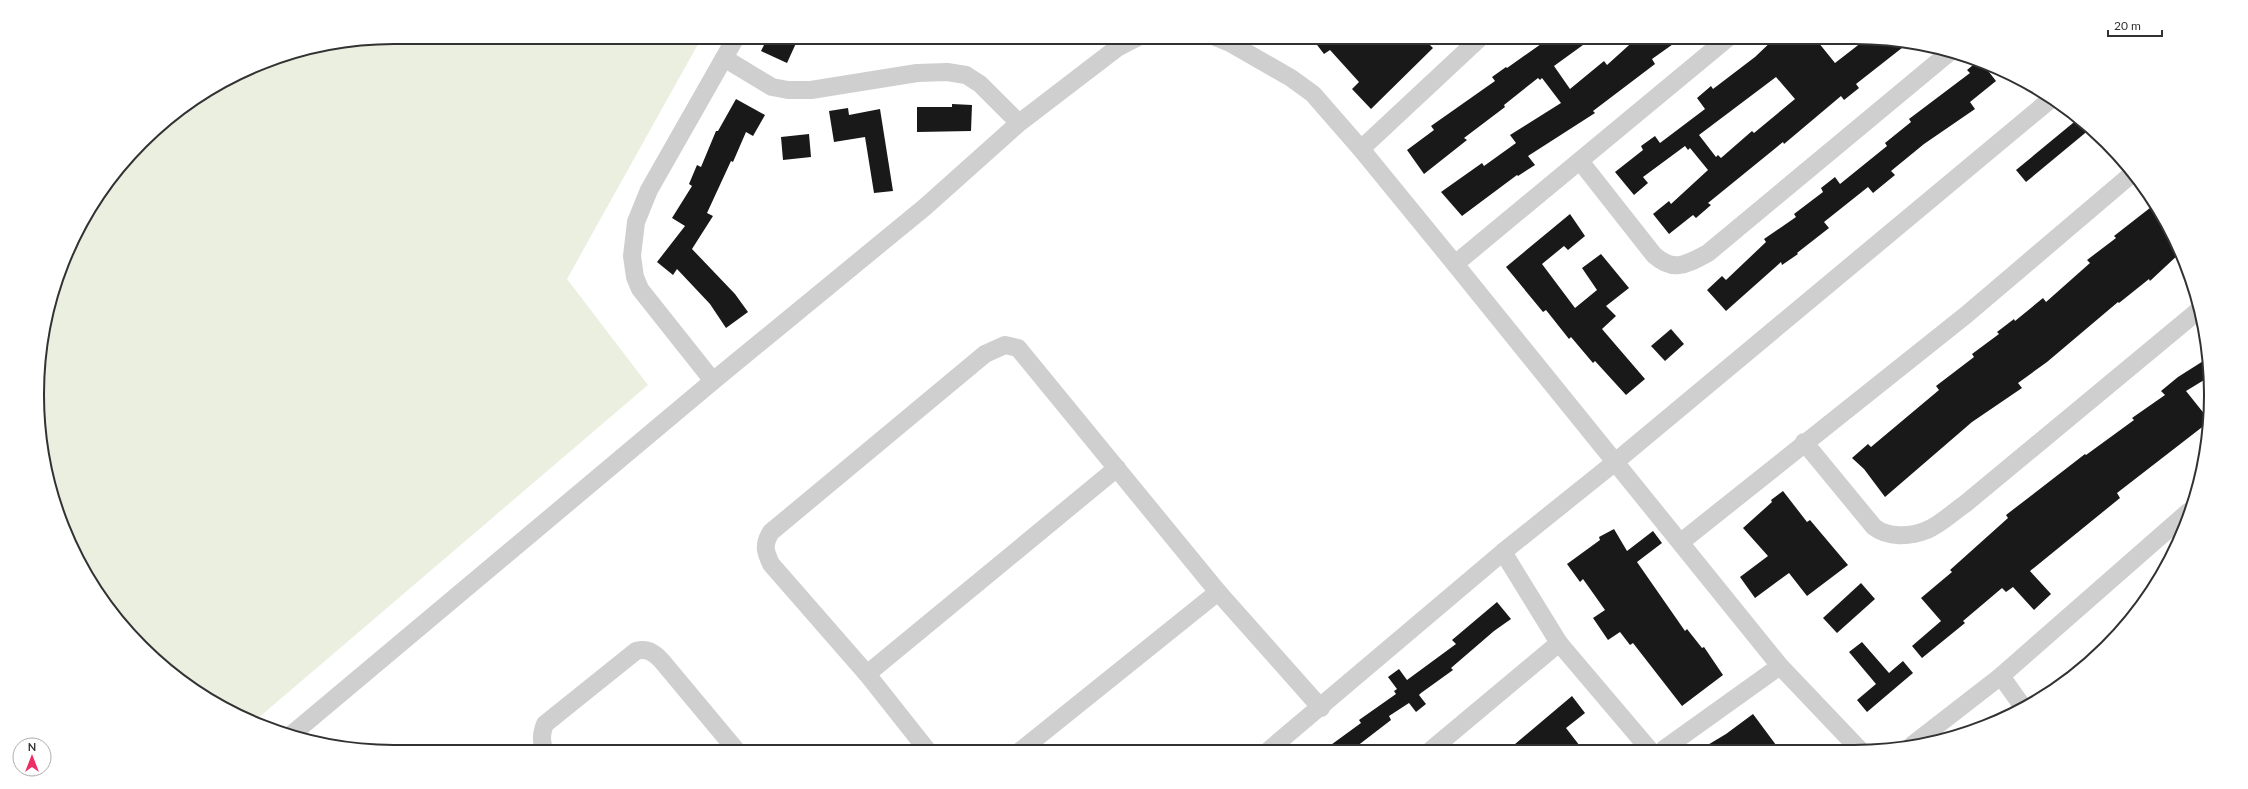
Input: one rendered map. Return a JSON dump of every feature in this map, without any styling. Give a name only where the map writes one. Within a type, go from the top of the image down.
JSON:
[{"type":"street","points":[[714,381],[640,289],[635,277],[632,242],[636,222],[649,190],[732,44]]},
{"type":"street","points":[[296,731],[714,381],[925,207],[1019,124],[1117,48],[1125,44]]},
{"type":"street","points":[[1232,44],[1271,66],[1307,90],[1361,149],[1456,264],[1614,463],[1681,542],[1780,666],[1855,745]]},
{"type":"street","points":[[1361,149],[1471,44]]},
{"type":"street","points":[[1456,264],[1721,44]]},
{"type":"street","points":[[1580,161],[1654,255],[1661,261],[1677,266],[1688,264],[1708,253],[1945,56]]},
{"type":"street","points":[[724,58],[772,86],[788,90],[811,90],[917,73],[947,72],[966,76],[980,84],[1019,124]]},
{"type":"street","points":[[1275,745],[1322,708],[1503,552],[1614,463],[2047,102]]},
{"type":"street","points":[[1681,542],[1804,442],[1966,315],[2129,177]]},
{"type":"street","points":[[1804,442],[1874,527],[1882,534],[1892,536],[1927,530],[1965,504],[2194,314]]},
{"type":"street","points":[[923,745],[868,674],[771,564],[764,542],[771,532],[985,354],[1005,346],[1018,348],[1218,592],[1322,708]]},
{"type":"street","points":[[868,674],[1117,468]]},
{"type":"street","points":[[1921,738],[2000,676],[2181,518]]},
{"type":"street","points":[[1503,552],[1559,643],[1646,745]]},
{"type":"street","points":[[1027,745],[1218,592]]},
{"type":"street","points":[[1437,745],[1559,643]]},
{"type":"street","points":[[543,745],[541,737],[545,724],[636,651],[645,649],[653,652],[661,660],[732,745]]},
{"type":"street","points":[[1670,745],[1780,666]]},
{"type":"street","points":[[2000,676],[2020,703]]},
{"type":"shaded area","points":[[394,44],[698,44],[567,279],[648,385],[259,717],[219,698],[181,673],[163,658],[131,626],[103,589],[80,550],[56,485],[47,440],[44,394],[47,349],[56,304],[80,239],[91,219],[116,181],[131,163],[163,131],[181,116],[219,91],[260,71],[304,56],[326,51],[349,47]]},
{"type":"building","points":[[764,44],[796,44],[787,63],[761,51]]},
{"type":"building","points":[[1316,44],[1429,44],[1433,48],[1371,109],[1352,89],[1359,82],[1330,50],[1324,54]]},
{"type":"building","points":[[1541,44],[1584,44],[1554,66],[1570,89],[1604,61],[1607,65],[1630,44],[1673,44],[1652,59],[1655,64],[1593,111],[1595,113],[1528,156],[1535,165],[1518,176],[1517,175],[1462,216],[1441,192],[1482,163],[1484,166],[1516,143],[1510,135],[1561,103],[1542,78],[1540,80],[1538,78],[1504,105],[1505,107],[1464,138],[1467,140],[1424,174],[1407,150],[1434,130],[1431,126],[1495,81],[1492,77],[1506,67],[1507,68]]},
{"type":"building","points":[[1769,44],[1820,44],[1835,63],[1859,44],[1902,48],[1856,84],[1859,88],[1844,100],[1841,96],[1784,144],[1783,142],[1708,203],[1711,205],[1696,218],[1693,215],[1669,234],[1653,214],[1669,201],[1671,204],[1708,170],[1690,148],[1688,150],[1685,146],[1643,177],[1648,183],[1634,195],[1615,172],[1643,150],[1641,146],[1655,136],[1660,143],[1705,109],[1697,98],[1711,86],[1713,89],[1755,57]],"holes":[[[1776,77],[1795,99],[1754,133],[1752,131],[1721,158],[1718,155],[1716,157],[1699,135]]]},
{"type":"building","points":[[1973,65],[1988,71],[1996,81],[1970,102],[1975,109],[1924,144],[1891,171],[1895,175],[1873,193],[1868,187],[1824,222],[1829,228],[1797,253],[1798,254],[1782,265],[1781,262],[1726,311],[1707,290],[1722,276],[1726,280],[1766,242],[1764,239],[1796,217],[1794,214],[1823,192],[1821,188],[1835,177],[1840,184],[1887,146],[1885,143],[1911,122],[1909,119],[1970,73],[1967,70]]},
{"type":"building","points":[[736,99],[765,115],[753,136],[746,132],[733,162],[731,161],[707,213],[713,216],[692,249],[735,294],[748,312],[726,328],[710,304],[677,269],[673,275],[657,262],[685,226],[672,218],[692,186],[689,184],[697,165],[701,167],[716,131],[718,131]]},
{"type":"building","points":[[952,104],[972,105],[971,131],[917,132],[917,107],[952,107]]},
{"type":"building","points":[[848,108],[849,115],[880,109],[893,191],[874,193],[865,137],[834,142],[829,111]]},
{"type":"building","points":[[2074,122],[2086,132],[2026,182],[2016,170]]},
{"type":"building","points":[[809,134],[811,157],[783,160],[781,137]]},
{"type":"building","points":[[2150,208],[2168,239],[2176,257],[2150,281],[2149,279],[2119,303],[2118,302],[2047,362],[2018,383],[2022,388],[1972,422],[1885,497],[1864,469],[1852,458],[1868,444],[1871,447],[1939,390],[1936,386],[1974,357],[1972,354],[1999,334],[1997,332],[2014,319],[2015,321],[2043,298],[2046,302],[2090,263],[2087,260],[2116,238],[2114,236]]},
{"type":"building","points":[[1570,214],[1585,236],[1568,250],[1564,246],[1542,264],[1575,308],[1597,290],[1582,268],[1601,254],[1629,288],[1606,306],[1616,316],[1602,329],[1645,379],[1626,395],[1595,361],[1593,363],[1571,337],[1569,339],[1546,310],[1543,312],[1506,267]]},
{"type":"building","points":[[1671,329],[1684,344],[1665,361],[1651,346]]},
{"type":"building","points":[[2202,362],[2203,380],[2186,391],[2203,412],[2202,427],[2117,493],[2120,498],[2030,571],[2051,594],[2034,610],[2013,587],[2006,592],[2002,588],[1963,621],[1965,623],[1922,658],[1912,646],[1941,621],[1921,598],[1952,572],[1950,570],[2008,518],[2006,515],[2085,454],[2086,455],[2134,420],[2132,418],[2165,395],[2161,391],[2178,377]]},
{"type":"building","points":[[1783,491],[1807,522],[1810,520],[1848,565],[1807,596],[1789,573],[1755,598],[1740,577],[1768,556],[1743,528],[1772,502],[1771,500]]},
{"type":"building","points":[[1614,529],[1627,551],[1653,531],[1662,543],[1637,562],[1685,631],[1687,629],[1702,648],[1704,647],[1723,675],[1682,706],[1633,643],[1630,645],[1620,632],[1608,640],[1593,618],[1605,610],[1583,579],[1580,582],[1567,564],[1600,540],[1599,537]]},
{"type":"building","points":[[1861,583],[1875,599],[1837,633],[1823,618]]},
{"type":"building","points":[[1497,602],[1511,619],[1494,631],[1451,668],[1453,670],[1421,693],[1419,695],[1426,704],[1416,712],[1409,703],[1389,716],[1391,720],[1358,745],[1331,745],[1361,723],[1359,720],[1396,694],[1394,691],[1397,689],[1388,677],[1399,669],[1407,680],[1456,644],[1452,640]]},
{"type":"building","points":[[1862,642],[1889,673],[1903,661],[1913,673],[1867,712],[1857,700],[1876,684],[1849,652]]},
{"type":"building","points":[[1572,696],[1585,713],[1566,728],[1579,745],[1514,745]]},
{"type":"building","points":[[1753,714],[1776,745],[1708,745],[1726,734]]}]
